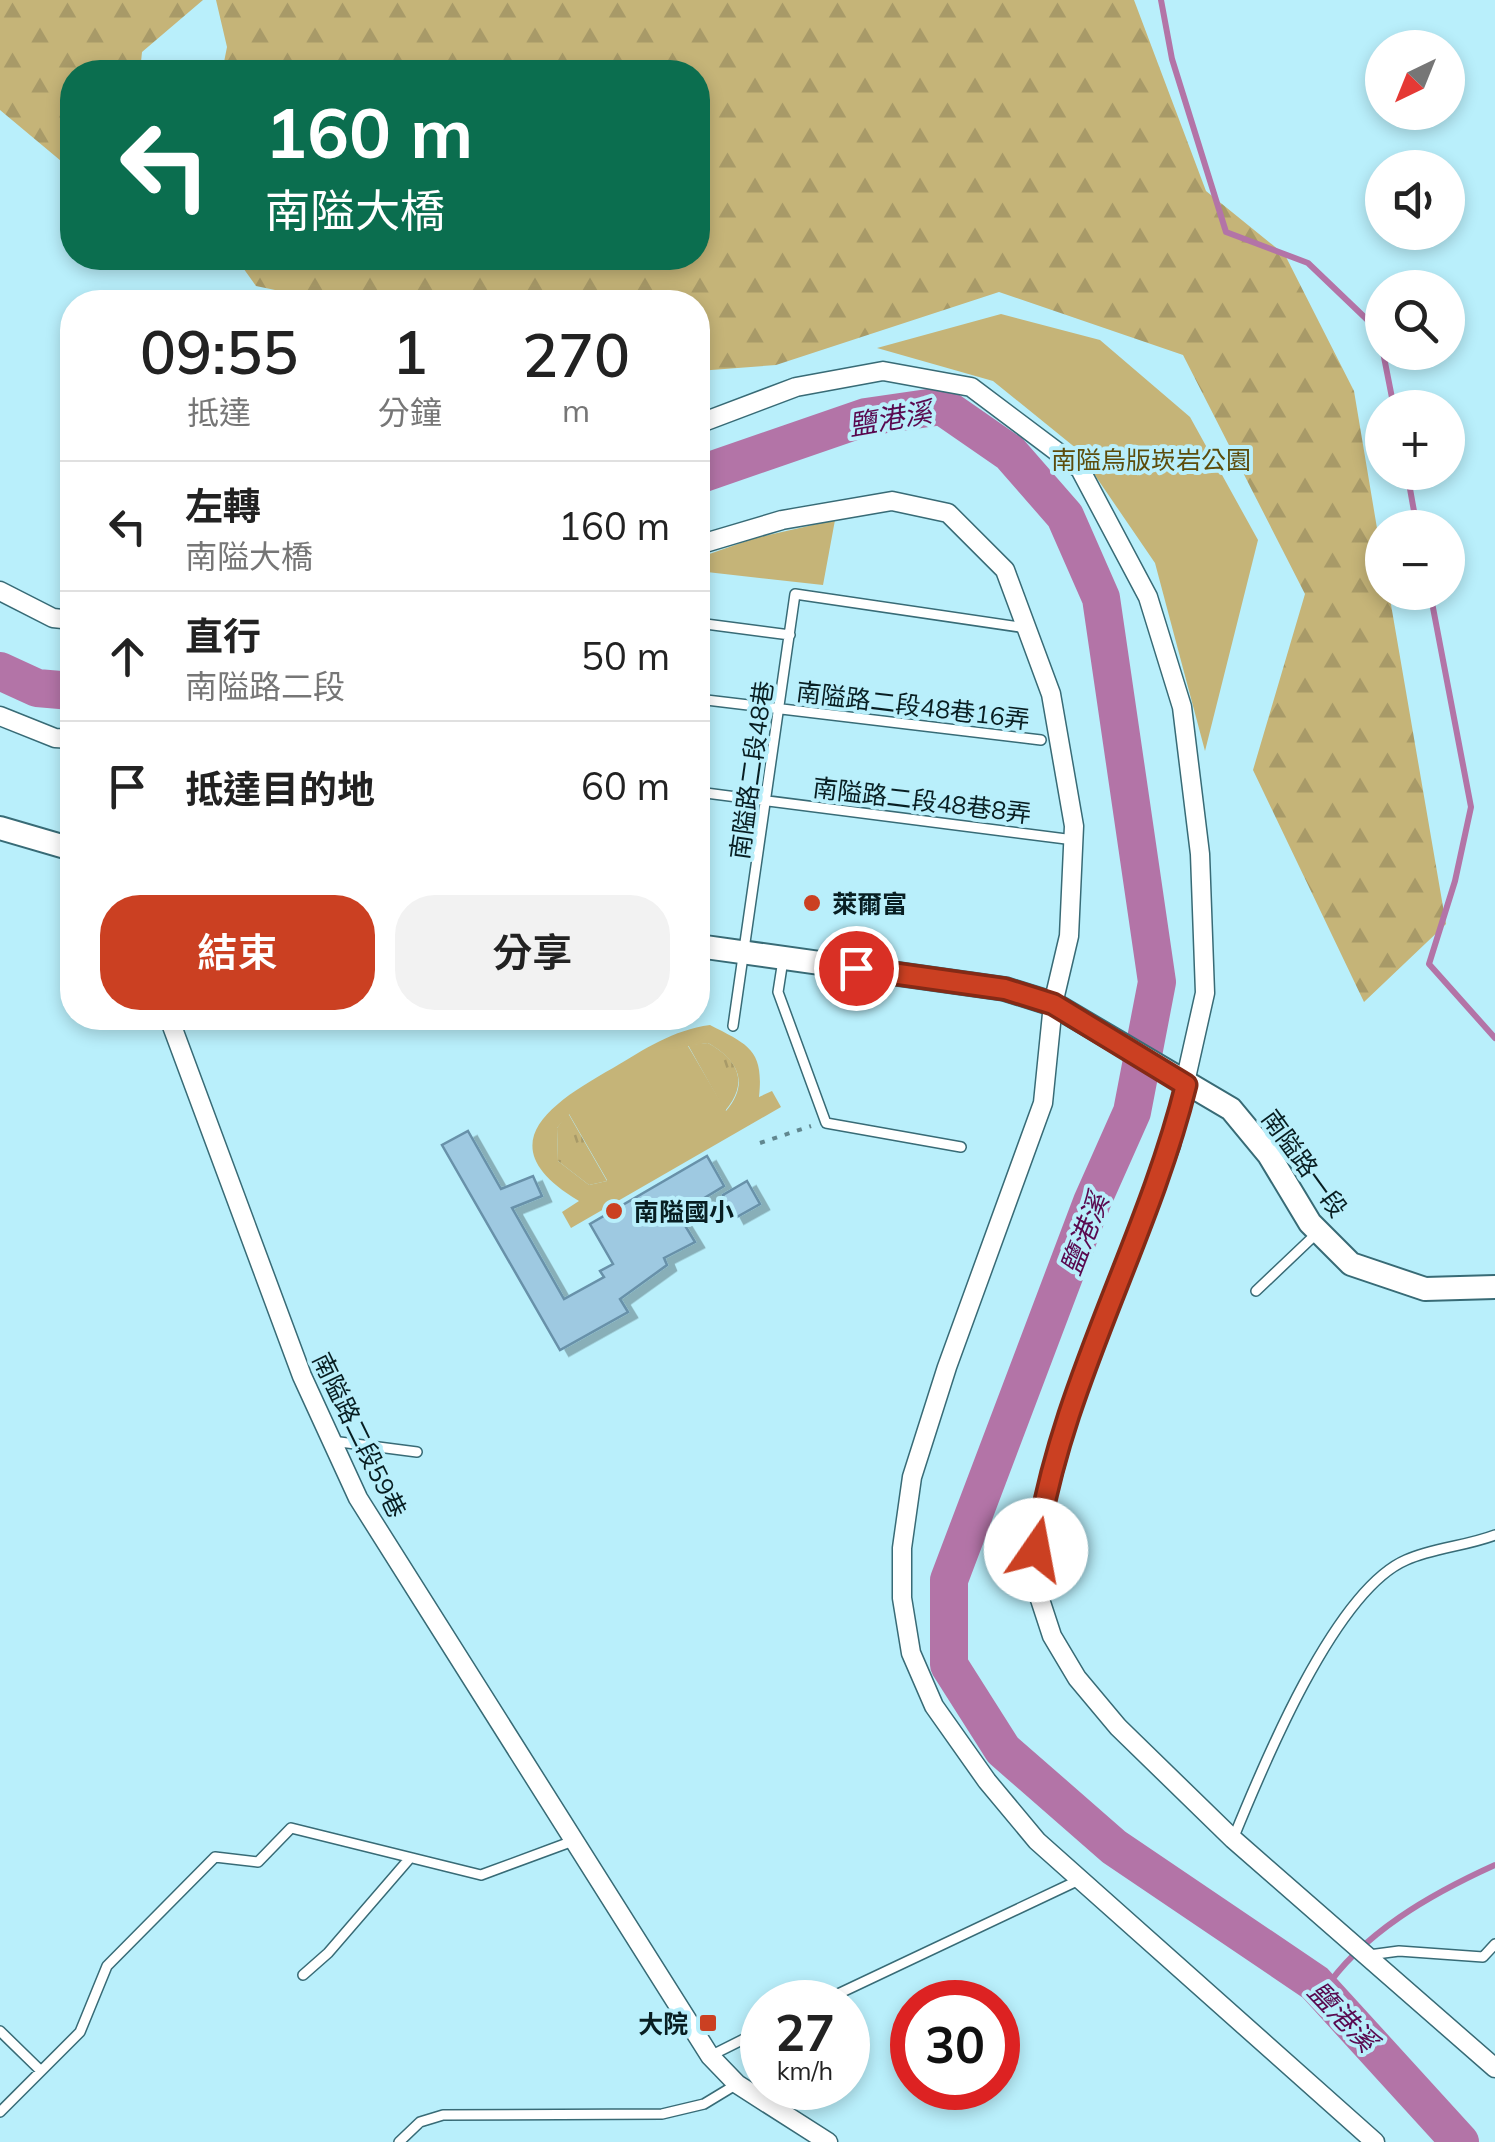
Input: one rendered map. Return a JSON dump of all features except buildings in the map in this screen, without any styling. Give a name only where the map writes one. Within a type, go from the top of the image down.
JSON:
[{"type":"street","points":[[710,419],[796,387],[883,371],[971,386],[1080,469],[1148,597],[1182,708],[1200,854],[1204,993],[1171,1145],[1071,1407],[1039,1526],[1032,1575],[1052,1636],[1078,1678],[1118,1726],[1234,1839],[1495,2068]]},
{"type":"street","points":[[710,541],[782,520],[892,502],[948,512],[1004,570],[1051,694],[1074,840],[1070,936],[1053,1004],[1043,1102],[946,1366],[912,1478],[902,1548],[902,1598],[910,1653],[934,1706],[987,1781],[1078,1881],[1375,2142]]},
{"type":"street","points":[[0,591],[60,619]]},
{"type":"street","points":[[0,716],[60,738]]},
{"type":"street","points":[[0,828],[60,846]]},
{"type":"street","name":"南隘路一段","points":[[710,947],[1005,989],[1053,1004],[1230,1109],[1269,1154],[1319,1232],[1350,1264],[1425,1290],[1494,1290]]},
{"type":"street","name":"南隘路二段59巷","points":[[174,1030],[330,1440],[416,1597],[576,1840],[710,2056],[737,2084],[828,2142]]},
{"type":"lane","name":"南隘路二段48巷","points":[[732,1026],[746,951],[795,594],[1026,628]]},
{"type":"lane","points":[[710,624],[790,635]]},
{"type":"lane","name":"南隘路二段48巷16弄","points":[[710,701],[1041,740]]},
{"type":"lane","name":"南隘路二段48巷8弄","points":[[710,793],[1074,840]]},
{"type":"lane","points":[[784,958],[778,992],[826,1122],[961,1147]]},
{"type":"lane","points":[[1256,1291],[1319,1232]]},
{"type":"lane","points":[[330,1440],[417,1452]]},
{"type":"lane","points":[[1234,1839],[1268,1755],[1360,1597],[1404,1560],[1495,1535]]},
{"type":"lane","points":[[0,2112],[80,2032],[107,1966],[215,1857],[258,1862],[292,1828],[482,1876],[576,1840]]},
{"type":"lane","points":[[303,1975],[328,1953],[410,1858]]},
{"type":"lane","points":[[868,1980],[1078,1881]]},
{"type":"lane","points":[[1369,1955],[1399,1951],[1483,1957],[1495,1944]]},
{"type":"lane","points":[[0,2031],[41,2071]]},
{"type":"lane","points":[[710,2056],[740,2041]]},
{"type":"lane","points":[[399,2142],[420,2122],[444,2115],[662,2114],[704,2104],[737,2084]]},
{"type":"path","points":[[760,1143],[826,1122]]},
{"type":"green space","points":[[0,0],[203,0],[142,52],[141,60],[60,60],[60,160],[0,110]]},
{"type":"green space","points":[[216,0],[1134,0],[1206,191],[1285,255],[1354,391],[1365,457],[1365,490],[1371,490],[1374,510],[1365,510],[1365,610],[1392,610],[1446,924],[1364,1002],[1253,770],[1305,594],[1183,355],[999,292],[776,365],[710,370],[710,290],[275,290],[256,286],[245,270],[710,270],[710,60],[224,60],[227,47]]},
{"type":"green space","name":"南隘烏版崁岩公園","points":[[1001,314],[1100,340],[1190,417],[1258,540],[1205,751],[1155,563],[1077,449],[993,381],[877,348]]},
{"type":"green space","points":[[835,520],[823,585],[710,572],[710,554],[755,538]]},
{"type":"green space","points":[[710,1025],[744,1044],[759,1069],[759,1097],[772,1091],[781,1107],[571,1228],[562,1212],[579,1201],[551,1181],[536,1162],[532,1144],[538,1127],[550,1111],[589,1082],[684,1031],[710,1030]],"holes":[[[708,1043],[733,1065],[739,1082],[726,1111],[688,1046]],[[569,1114],[607,1180],[589,1185],[558,1161],[557,1128]]]},
{"type":"green space","points":[[708,1043],[727,1057],[737,1073],[737,1091],[725,1111],[688,1045]]},
{"type":"green space","points":[[568,1113],[607,1181],[589,1185],[558,1161],[557,1128]]},
{"type":"waterway","points":[[1161,0],[1172,59],[1226,232],[1308,263],[1365,318]]},
{"type":"waterway","points":[[1387,370],[1390,390]]},
{"type":"waterway","name":"鹽港溪","points":[[710,471],[866,417],[942,406],[1010,453],[1065,516],[1101,598],[1157,982],[1132,1112],[1092,1202],[949,1580],[949,1665],[1003,1750],[1114,1847],[1315,1983],[1460,2142]]},
{"type":"waterway","points":[[1410,490],[1414,510]]},
{"type":"waterway","points":[[1433,610],[1471,807],[1455,881],[1429,964],[1495,1038]]},
{"type":"waterway","name":"鹽港溪","points":[[0,671],[37,688],[60,690]]},
{"type":"waterway","points":[[1323,1992],[1357,1951],[1400,1917],[1495,1865]]},
{"type":"place","name":"萊爾富","points":[[812,903]]},
{"type":"place","name":"南隘國小","points":[[614,1211]]},
{"type":"place","name":"大院","points":[[708,2023]]},
{"type":"route","points":[[856,968],[1005,989],[1053,1004],[1186,1085],[1171,1145],[1071,1407],[1036,1550]]}]
